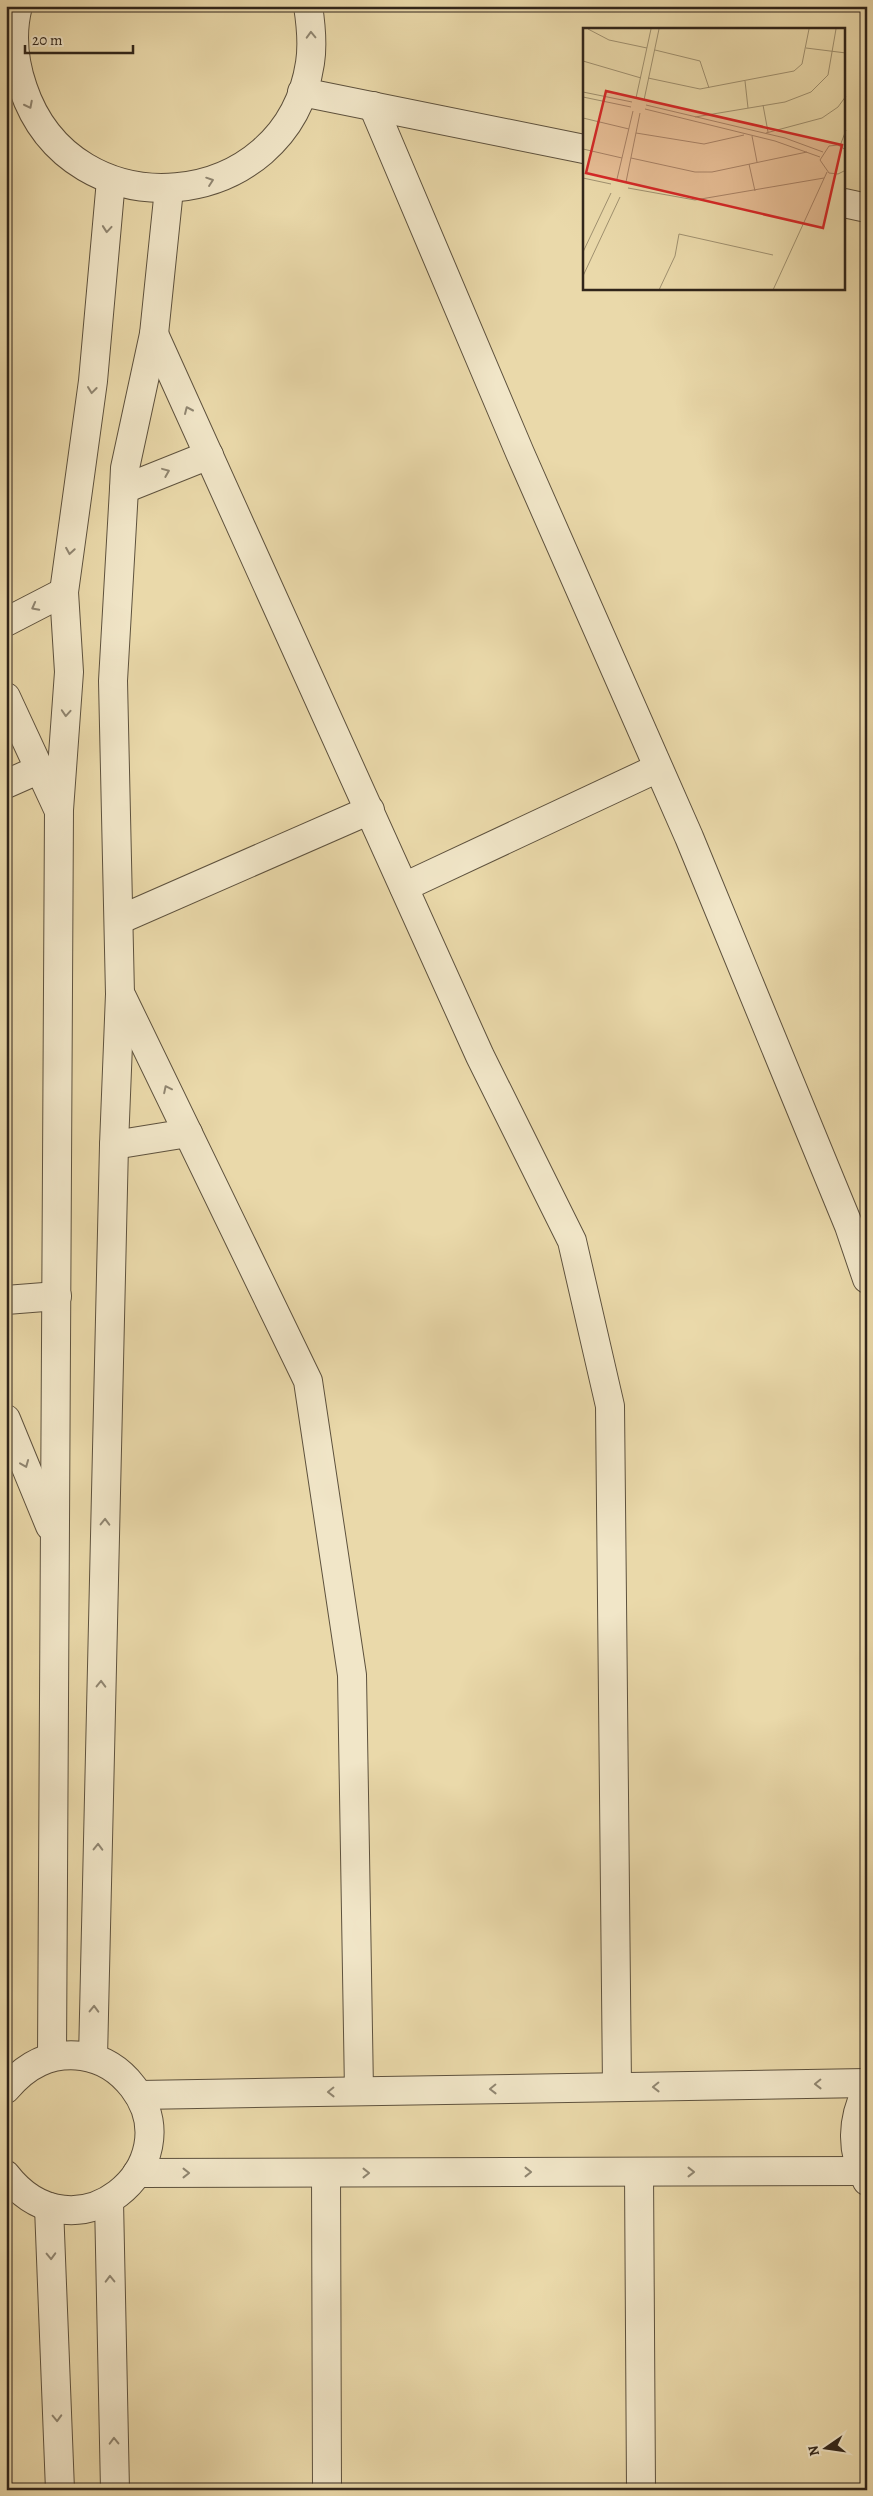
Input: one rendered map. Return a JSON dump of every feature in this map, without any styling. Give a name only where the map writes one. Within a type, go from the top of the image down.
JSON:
[{"type":"street","points":[[13,12],[14,45],[18,74],[27,102],[42,128],[61,149],[85,167],[112,180],[140,188],[169,189],[198,185],[225,176],[250,161],[272,141],[290,118],[302,92],[310,63],[312,34],[308,6]]},
{"type":"street","points":[[302,92],[583,149]]},
{"type":"street","points":[[372,106],[520,453],[658,768],[842,1209],[867,1279]]},
{"type":"street","points":[[52,2056],[59,810],[70,672],[64,592],[93,381],[112,180]]},
{"type":"street","points":[[93,2058],[114,1145],[120,994],[113,681],[125,468],[154,334],[169,189]]},
{"type":"street","points":[[846,203],[867,208]]},
{"type":"street","points":[[154,334],[480,1056],[572,1240],[610,1406],[617,2088]]},
{"type":"street","points":[[124,488],[209,455]]},
{"type":"street","points":[[6,622],[64,592]]},
{"type":"street","points":[[6,697],[59,810]]},
{"type":"street","points":[[404,886],[658,768]]},
{"type":"street","points":[[6,784],[40,769]]},
{"type":"street","points":[[119,920],[370,810]]},
{"type":"street","points":[[120,994],[308,1381],[352,1675],[359,2092]]},
{"type":"street","points":[[114,1145],[188,1132]]},
{"type":"street","points":[[6,1300],[57,1296]]},
{"type":"street","points":[[6,1419],[56,1539]]},
{"type":"street","points":[[6,2089],[17,2076],[33,2064],[52,2056],[72,2055],[93,2058],[111,2066],[127,2079],[139,2095],[146,2114],[148,2134],[146,2154],[137,2173],[125,2189],[109,2201],[90,2209],[69,2210],[49,2207],[31,2199],[15,2186],[6,2175]]},
{"type":"street","points":[[139,2095],[867,2083]]},
{"type":"street","points":[[137,2173],[639,2172],[864,2176],[855,2149],[854,2126],[867,2088]]},
{"type":"street","points":[[639,2172],[641,2490]]},
{"type":"street","points":[[326,2173],[328,2490]]},
{"type":"street","points":[[109,2201],[115,2490]]},
{"type":"street","points":[[49,2207],[60,2490]]}]
